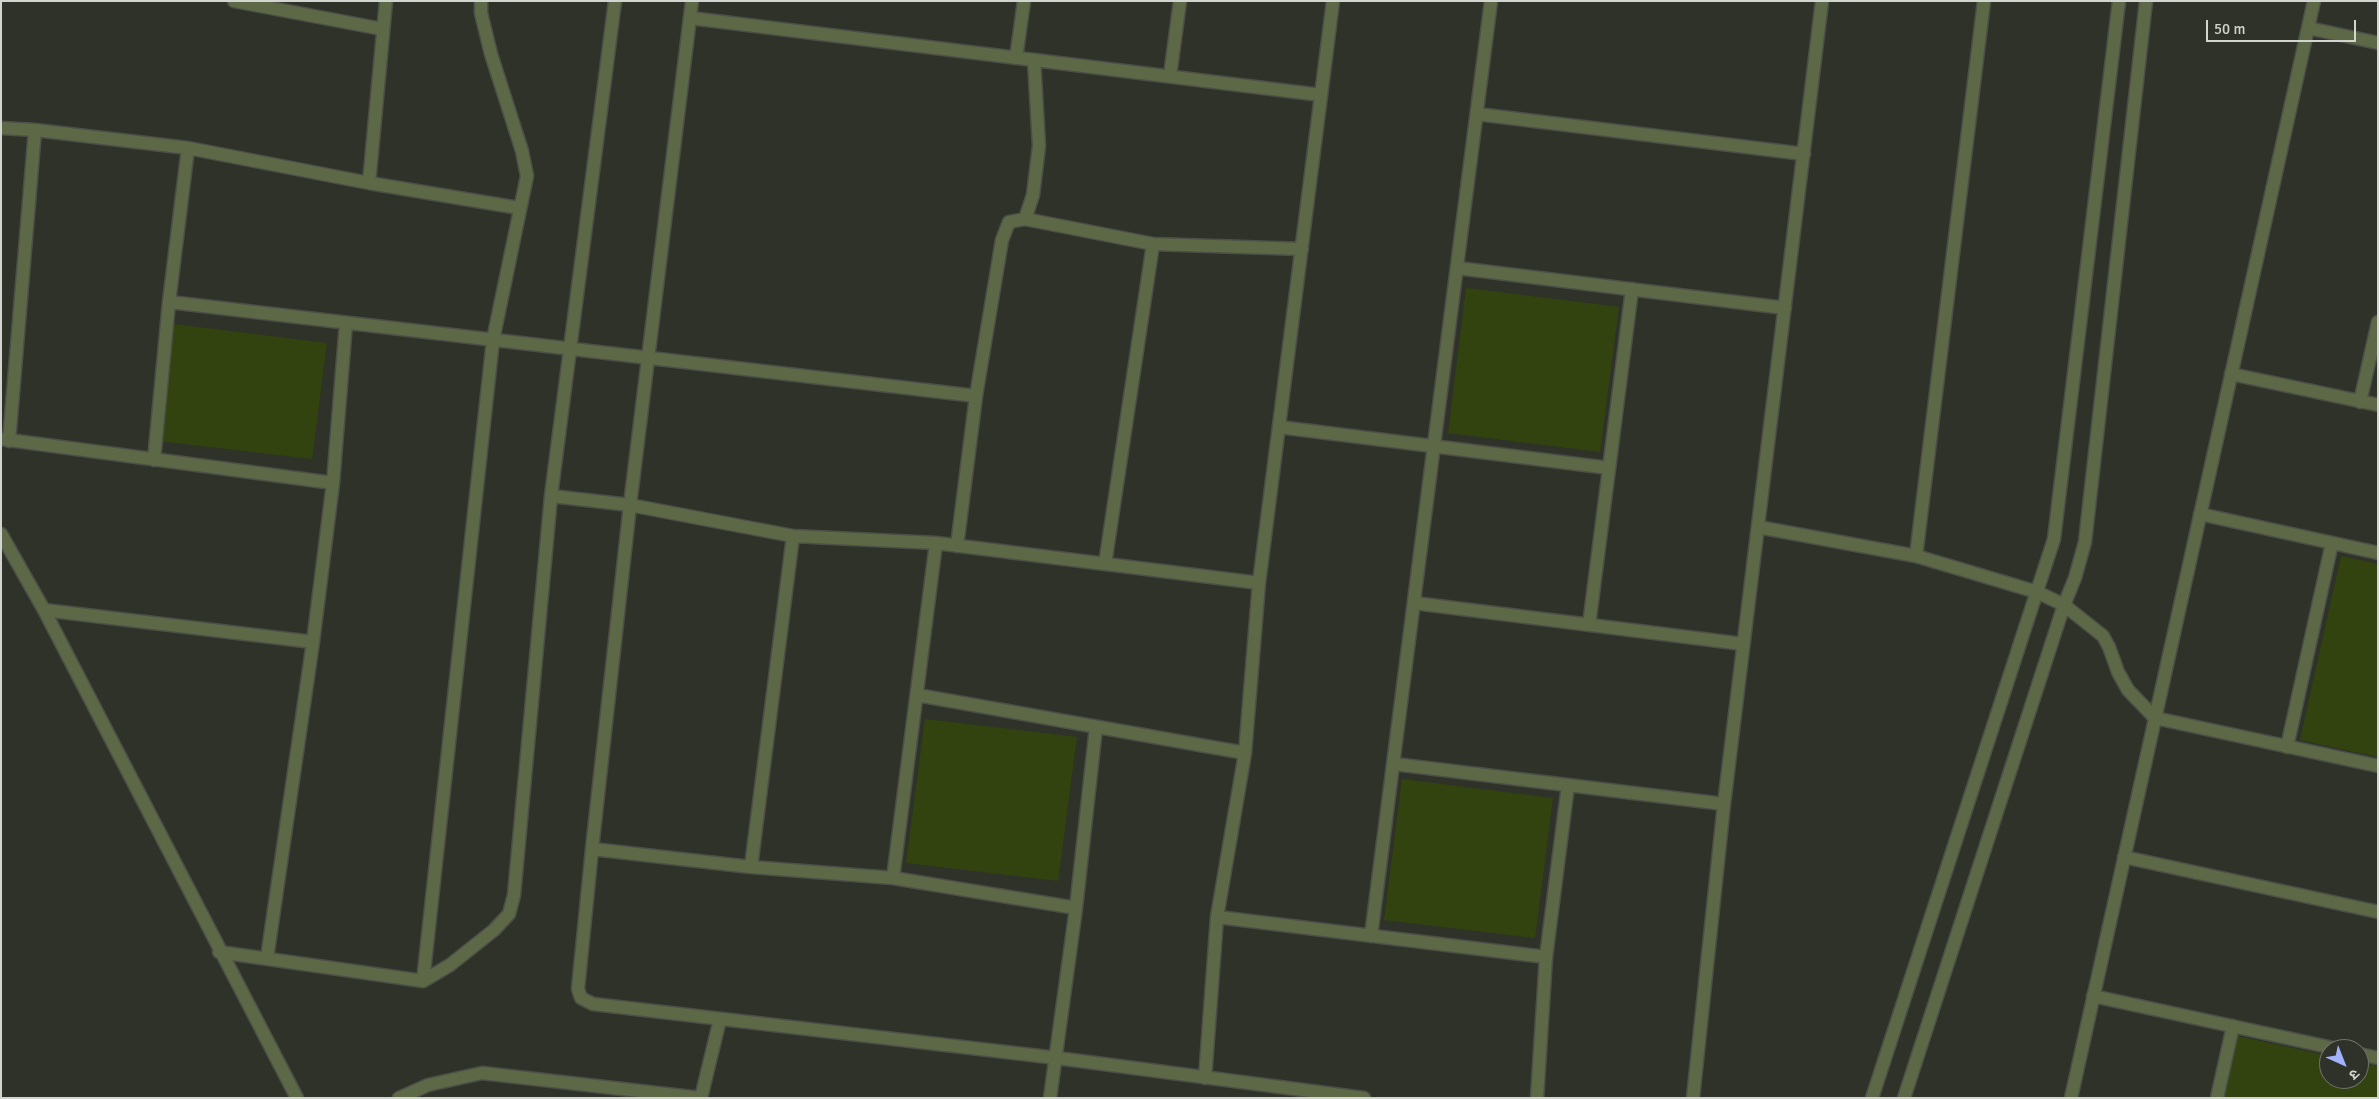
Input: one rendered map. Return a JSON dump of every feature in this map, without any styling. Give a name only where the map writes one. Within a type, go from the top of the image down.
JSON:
[{"type":"street","points":[[234,1],[382,29]]},
{"type":"street","points":[[369,183],[386,1]]},
{"type":"street","points":[[423,981],[493,340],[527,176],[522,151],[491,54],[481,13],[481,1]]},
{"type":"street","points":[[219,952],[423,981],[450,964],[494,930],[509,914],[552,496],[615,1]]},
{"type":"street","points":[[692,1],[630,505],[592,849],[578,989],[582,998],[593,1004],[1057,1058],[1364,1098]]},
{"type":"street","points":[[1016,58],[1024,1]]},
{"type":"street","points":[[1170,76],[1180,1]]},
{"type":"street","points":[[1205,1078],[1217,917],[1246,753],[1259,583],[1333,1]]},
{"type":"street","points":[[1372,936],[1491,1]]},
{"type":"street","points":[[1693,1098],[1724,804],[1822,1]]},
{"type":"street","points":[[1916,556],[1984,1]]},
{"type":"street","points":[[1872,1098],[2054,539],[2119,1]]},
{"type":"street","points":[[1904,1098],[2064,605],[2075,578],[2085,542],[2146,1]]},
{"type":"street","points":[[2070,1098],[2314,1]]},
{"type":"street","points":[[690,18],[1321,95]]},
{"type":"street","points":[[2308,28],[2378,43]]},
{"type":"street","points":[[1025,219],[1033,195],[1039,146],[1034,60]]},
{"type":"street","points":[[1477,114],[1804,154]]},
{"type":"street","points":[[1,128],[36,130],[188,148],[369,183],[519,208]]},
{"type":"street","points":[[36,130],[5,440],[333,483]]},
{"type":"street","points":[[154,460],[169,302],[188,148]]},
{"type":"street","points":[[957,546],[976,396],[1002,240],[1009,222],[1025,219],[1153,244],[1302,249]]},
{"type":"street","points":[[1105,564],[1153,244]]},
{"type":"street","points":[[1457,268],[1784,308]]},
{"type":"street","points":[[1589,625],[1632,289]]},
{"type":"street","points":[[169,302],[976,396]]},
{"type":"street","points":[[2360,402],[2378,322]]},
{"type":"street","points":[[267,958],[313,642],[333,483],[346,323]]},
{"type":"street","points":[[2231,374],[2378,405]]},
{"type":"street","points":[[1279,427],[1609,468]]},
{"type":"street","points":[[552,496],[630,505],[793,536],[936,543],[1259,583]]},
{"type":"street","points":[[2200,514],[2378,553]]},
{"type":"street","points":[[1758,527],[1916,556],[2037,592],[2064,605],[2103,636],[2118,672],[2128,690],[2155,718],[2378,766]]},
{"type":"street","points":[[1,534],[44,610],[296,1098]]},
{"type":"street","points":[[751,867],[793,536]]},
{"type":"street","points":[[893,878],[936,543]]},
{"type":"street","points":[[2286,746],[2332,543]]},
{"type":"street","points":[[1414,603],[1743,644]]},
{"type":"street","points":[[44,610],[313,642]]},
{"type":"street","points":[[917,695],[1246,753]]},
{"type":"street","points":[[1050,1098],[1057,1058],[1076,908],[1096,727]]},
{"type":"street","points":[[1394,764],[1724,804]]},
{"type":"street","points":[[1537,1098],[1546,957],[1568,785]]},
{"type":"street","points":[[592,849],[751,867],[893,878],[1076,908]]},
{"type":"street","points":[[2124,857],[2378,912]]},
{"type":"street","points":[[1217,917],[1546,957]]},
{"type":"street","points":[[2093,996],[2319,1045]]},
{"type":"street","points":[[399,1098],[428,1085],[482,1073],[701,1098],[720,1019]]},
{"type":"street","points":[[2217,1098],[2233,1026]]},
{"type":"green space","points":[[1466,288],[1619,307],[1600,452],[1448,433]]},
{"type":"green space","points":[[174,324],[327,343],[312,459],[159,441]]},
{"type":"green space","points":[[2341,556],[2378,564],[2378,757],[2300,740]]},
{"type":"green space","points":[[925,719],[1077,737],[1058,881],[906,863]]},
{"type":"green space","points":[[1402,779],[1553,798],[1535,938],[1384,920]]},
{"type":"green space","points":[[2237,1036],[2319,1054],[2319,1089],[2369,1089],[2369,1064],[2378,1066],[2378,1098],[2224,1098]]}]
